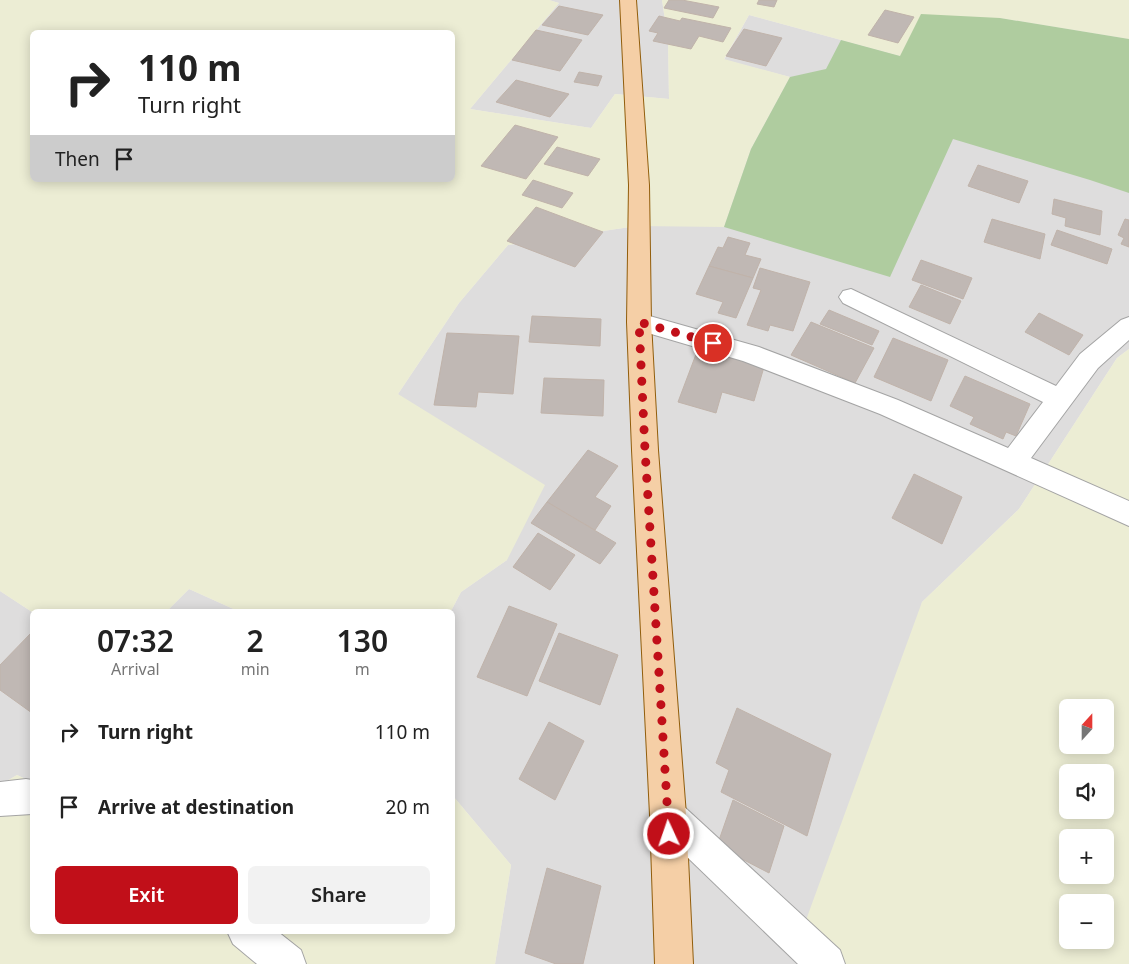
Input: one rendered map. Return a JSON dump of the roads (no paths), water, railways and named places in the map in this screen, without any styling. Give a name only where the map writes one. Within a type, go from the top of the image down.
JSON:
[{"type":"main road","points":[[628,0],[639,185],[639,322],[645,450],[668,815],[674,964]]},
{"type":"street","points":[[851,297],[1060,399]]},
{"type":"street","points":[[639,322],[750,354],[889,407],[1014,461],[1129,514]]},
{"type":"street","points":[[1014,461],[1089,361],[1129,326]]},
{"type":"street","points":[[0,799],[30,797]]},
{"type":"street","points":[[668,815],[826,964]]},
{"type":"street","points":[[250,934],[287,964]]}]
